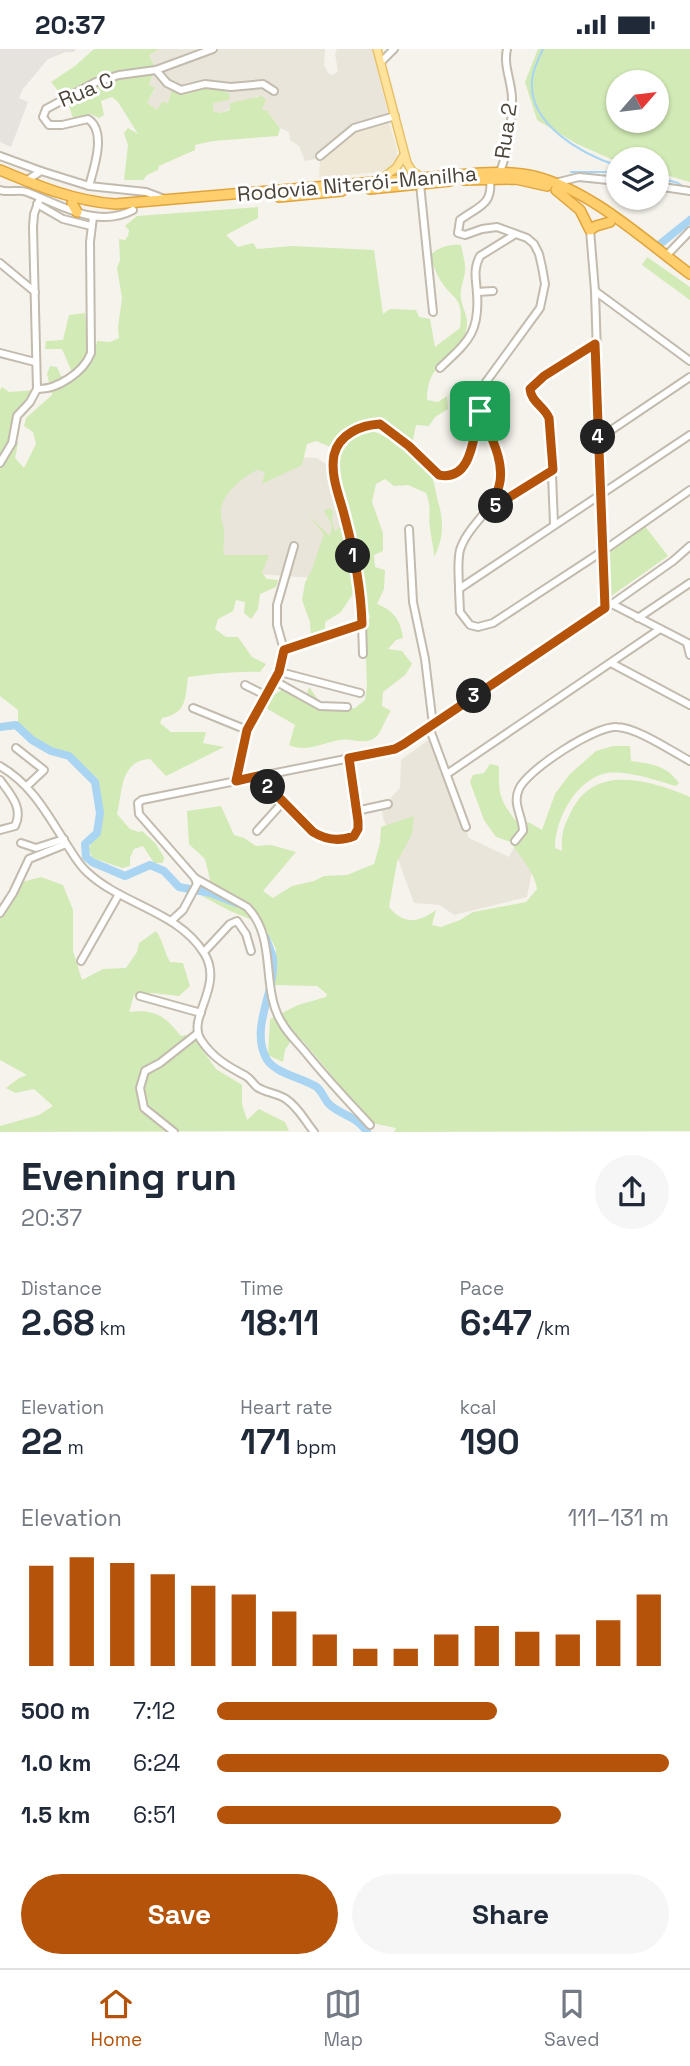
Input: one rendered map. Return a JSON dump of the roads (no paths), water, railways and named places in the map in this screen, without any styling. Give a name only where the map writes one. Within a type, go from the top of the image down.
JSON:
[{"type":"highway","name":"Rodovia Niterói-Manilha","points":[[1,171],[27,187],[75,208],[132,210],[500,172],[526,174],[603,210],[690,274]]},
{"type":"highway","name":"Rodovia Niterói-Manilha","points":[[27,187],[100,203],[134,204],[375,182],[490,179],[529,181],[556,186],[690,280]]},
{"type":"highway","points":[[556,186],[580,211],[590,230],[610,222]]},
{"type":"main road","points":[[377,49],[404,155],[421,181]]},
{"type":"main road","points":[[375,182],[392,173],[404,155]]},
{"type":"street","name":"Rua C","points":[[89,186],[98,136],[95,124],[88,119],[53,126],[46,122],[43,113],[51,105],[96,82],[119,75],[156,70],[213,49]]},
{"type":"street","points":[[380,62],[394,49]]},
{"type":"street","name":"Rua 2","points":[[500,172],[506,153],[512,98],[506,49]]},
{"type":"street","points":[[156,70],[167,83],[181,90],[205,84],[231,87],[264,84],[274,91]]},
{"type":"street","points":[[320,156],[354,128],[395,116]]},
{"type":"street","points":[[0,156],[89,186],[146,193],[169,201]]},
{"type":"street","points":[[1,189],[27,187],[41,171]]},
{"type":"street","points":[[556,186],[579,177],[606,180]]},
{"type":"street","points":[[363,654],[359,583],[334,479],[336,448],[347,435],[358,428],[380,424],[409,446],[439,475],[454,476],[462,471],[469,457],[480,411],[481,393],[486,382],[540,308],[544,284],[539,254],[527,237],[514,235],[497,227],[465,235],[458,233],[460,220],[489,198],[490,179]]},
{"type":"street","points":[[421,181],[433,312]]},
{"type":"street","points":[[27,187],[38,201],[63,219],[91,226]]},
{"type":"street","points":[[669,188],[690,191]]},
{"type":"street","points":[[38,201],[75,208],[93,217],[114,217],[132,210]]},
{"type":"street","points":[[0,463],[12,443],[17,416],[37,389],[33,227],[38,201]]},
{"type":"street","points":[[37,389],[59,385],[89,359],[92,346],[93,217]]},
{"type":"street","points":[[590,230],[595,292],[605,608]]},
{"type":"street","points":[[666,256],[690,231]]},
{"type":"street","points":[[440,367],[471,338],[477,292],[474,274],[480,256],[514,235]]},
{"type":"street","points":[[0,263],[35,292]]},
{"type":"street","points":[[477,292],[493,291]]},
{"type":"street","points":[[595,292],[690,361]]},
{"type":"street","points":[[554,524],[549,418],[532,398],[530,389],[544,376],[595,344]]},
{"type":"street","points":[[0,353],[35,362]]},
{"type":"street","points":[[598,439],[690,377]]},
{"type":"street","points":[[480,411],[498,456],[502,475],[499,488],[487,511],[460,551],[460,613],[470,625],[478,627],[493,623],[603,551],[690,489]]},
{"type":"street","points":[[459,589],[690,435]]},
{"type":"street","points":[[487,511],[553,470]]},
{"type":"street","points":[[409,530],[413,603],[425,659],[431,726],[466,827]]},
{"type":"street","points":[[236,781],[247,730],[279,672],[284,650],[277,625],[277,605],[294,546]]},
{"type":"street","points":[[370,1125],[334,1087],[281,1022],[274,1001],[262,935],[254,914],[247,907],[195,886],[139,814],[138,803],[150,798],[395,749],[612,604],[690,546]]},
{"type":"street","points":[[638,618],[690,583]]},
{"type":"street","points":[[612,604],[688,643],[690,655]]},
{"type":"street","points":[[284,650],[362,624]]},
{"type":"street","points":[[447,774],[660,629]]},
{"type":"street","points":[[611,663],[690,705]]},
{"type":"street","points":[[279,672],[360,693]]},
{"type":"street","points":[[275,681],[320,706],[347,707]]},
{"type":"street","points":[[245,685],[267,696]]},
{"type":"street","points":[[193,708],[247,730]]},
{"type":"street","points":[[515,841],[523,831],[516,799],[519,788],[546,763],[593,732],[613,726],[621,727],[690,761]]},
{"type":"street","points":[[16,748],[44,770],[27,786]]},
{"type":"street","points":[[258,776],[313,832],[330,840],[346,839],[356,833],[358,821],[349,758]]},
{"type":"street","points":[[0,766],[27,786],[87,872],[119,894],[171,921],[204,952],[208,960],[211,983],[201,1013],[198,1033],[145,1072],[140,1088],[144,1108],[174,1132]]},
{"type":"street","points":[[0,780],[14,798],[19,813],[15,826],[0,830]]},
{"type":"street","points":[[257,831],[283,802]]},
{"type":"street","points":[[356,811],[388,804]]},
{"type":"street","points":[[21,843],[36,848],[65,842]]},
{"type":"street","points":[[0,913],[29,859],[65,842]]},
{"type":"street","points":[[171,921],[183,910],[195,886]]},
{"type":"street","points":[[81,961],[119,894]]},
{"type":"street","points":[[204,952],[234,921],[239,923],[246,934],[251,951]]},
{"type":"street","points":[[140,996],[201,1013]]},
{"type":"street","points":[[198,1033],[216,1059],[249,1078],[258,1088],[289,1101],[314,1132]]},
{"type":"waterway","points":[[543,49],[532,80],[533,96],[539,111],[560,135],[606,162]]},
{"type":"waterway","points":[[571,172],[606,172]]},
{"type":"waterway","points":[[669,181],[685,188]]},
{"type":"waterway","points":[[660,244],[690,220]]},
{"type":"waterway","points":[[0,727],[16,725],[32,740],[51,751],[69,756],[95,782],[100,813],[97,833],[85,844],[86,857],[92,862],[125,876],[150,865],[164,871],[179,887],[211,893],[236,903]]},
{"type":"waterway","points":[[266,938],[272,956],[273,971],[262,1020],[261,1044],[265,1056],[280,1071],[317,1088],[332,1107],[358,1122],[367,1132]]}]
